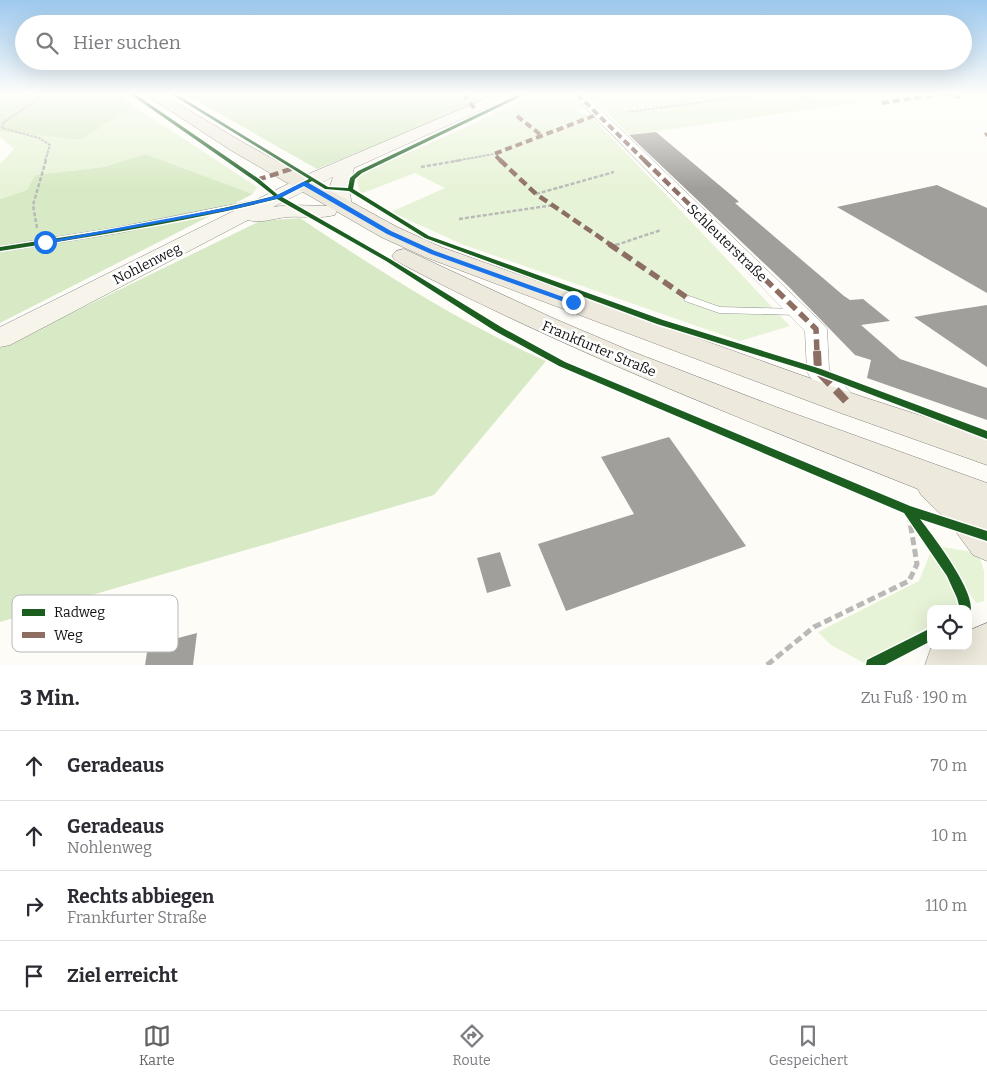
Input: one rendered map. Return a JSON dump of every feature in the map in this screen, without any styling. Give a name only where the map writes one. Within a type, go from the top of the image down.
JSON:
[{"type":"main road","name":"Frankfurter Straße","points":[[201,125],[238,148],[265,171],[292,190],[433,252],[848,404],[987,451]]},
{"type":"main road","name":"Nohlenweg","points":[[0,338],[292,190],[346,164],[437,125]]},
{"type":"main road","points":[[230,221],[288,211],[335,208],[340,179],[346,164]]},
{"type":"main road","name":"Frankfurter Straße","points":[[335,208],[366,236],[475,295],[539,324],[650,372],[987,499]]},
{"type":"main road","points":[[921,474],[961,509],[987,542]]},
{"type":"street","name":"Schleuterstraße","points":[[608,125],[816,329],[818,372],[848,404]]},
{"type":"lane","points":[[0,249],[230,209],[292,190]]},
{"type":"lane","points":[[689,299],[719,310],[798,312]]},
{"type":"path","points":[[3,125],[2,128],[39,138],[50,145],[32,205],[35,224],[45,242]]},
{"type":"path","points":[[421,167],[494,154]]},
{"type":"path","points":[[536,194],[614,172]]},
{"type":"path","points":[[459,219],[554,205]]},
{"type":"path","points":[[613,246],[661,230]]},
{"type":"path","points":[[908,510],[920,526]]},
{"type":"path","points":[[767,665],[814,627],[909,580],[917,564],[908,510]]},
{"type":"green space","points":[[0,125],[104,125],[81,140],[0,131]]},
{"type":"green space","points":[[104,125],[163,125],[257,187],[253,194],[145,154],[104,167],[35,175],[27,190],[0,199],[0,164],[14,149],[0,137],[0,131],[81,140]]},
{"type":"green space","points":[[240,125],[425,125],[317,169]]},
{"type":"green space","points":[[470,125],[600,125],[790,326],[740,341],[464,245],[391,212],[445,188],[415,173],[360,194],[357,179],[363,173]]},
{"type":"green space","points":[[620,125],[700,125],[630,135]]},
{"type":"green space","points":[[145,154],[253,194],[0,323],[0,199],[27,190],[35,175],[104,167]]},
{"type":"green space","points":[[300,218],[420,295],[482,330],[546,361],[434,495],[92,595],[12,595],[12,618],[0,622],[0,348],[260,221]]},
{"type":"green space","points":[[937,546],[978,553],[984,571],[984,601],[976,603]]},
{"type":"green space","points":[[931,551],[956,594],[958,605],[927,605],[927,627],[864,663],[831,645],[818,632],[919,581]]},
{"type":"building","points":[[656,132],[737,200],[739,202],[735,203],[844,296],[850,300],[863,299],[890,321],[861,325],[900,359],[987,388],[987,420],[867,378],[871,360],[855,355],[788,286],[629,135]]},
{"type":"building","points":[[937,185],[987,208],[987,293],[837,207]]},
{"type":"building","points":[[987,305],[987,367],[914,317],[942,312]]},
{"type":"building","points":[[669,437],[746,546],[566,611],[538,544],[634,514],[601,457]]},
{"type":"building","points":[[500,552],[511,586],[487,593],[477,558]]},
{"type":"building","points":[[197,633],[193,665],[145,665],[147,652],[178,652],[178,638]]},
{"type":"marked path","points":[[528,125],[541,135]]},
{"type":"marked path","points":[[570,125],[494,154],[536,194],[689,299]]},
{"type":"marked path","points":[[609,125],[816,329],[818,371],[849,404]]},
{"type":"marked path","points":[[257,180],[294,168]]},
{"type":"cycle path","points":[[177,125],[257,180],[278,197],[388,260],[498,329],[562,364],[908,510],[987,536]]},
{"type":"cycle path","points":[[224,125],[327,188],[350,190],[427,237],[660,322],[818,371],[987,435]]},
{"type":"cycle path","points":[[350,190],[353,178],[360,172],[459,125]]},
{"type":"cycle path","points":[[0,249],[119,230],[230,209],[278,197],[313,179]]},
{"type":"cycle path","points":[[908,510],[951,572],[965,605]]},
{"type":"cycle path","points":[[872,665],[927,636]]},
{"type":"route","points":[[45,242],[230,209],[278,197],[305,183],[389,232],[433,252],[573,302]]}]
